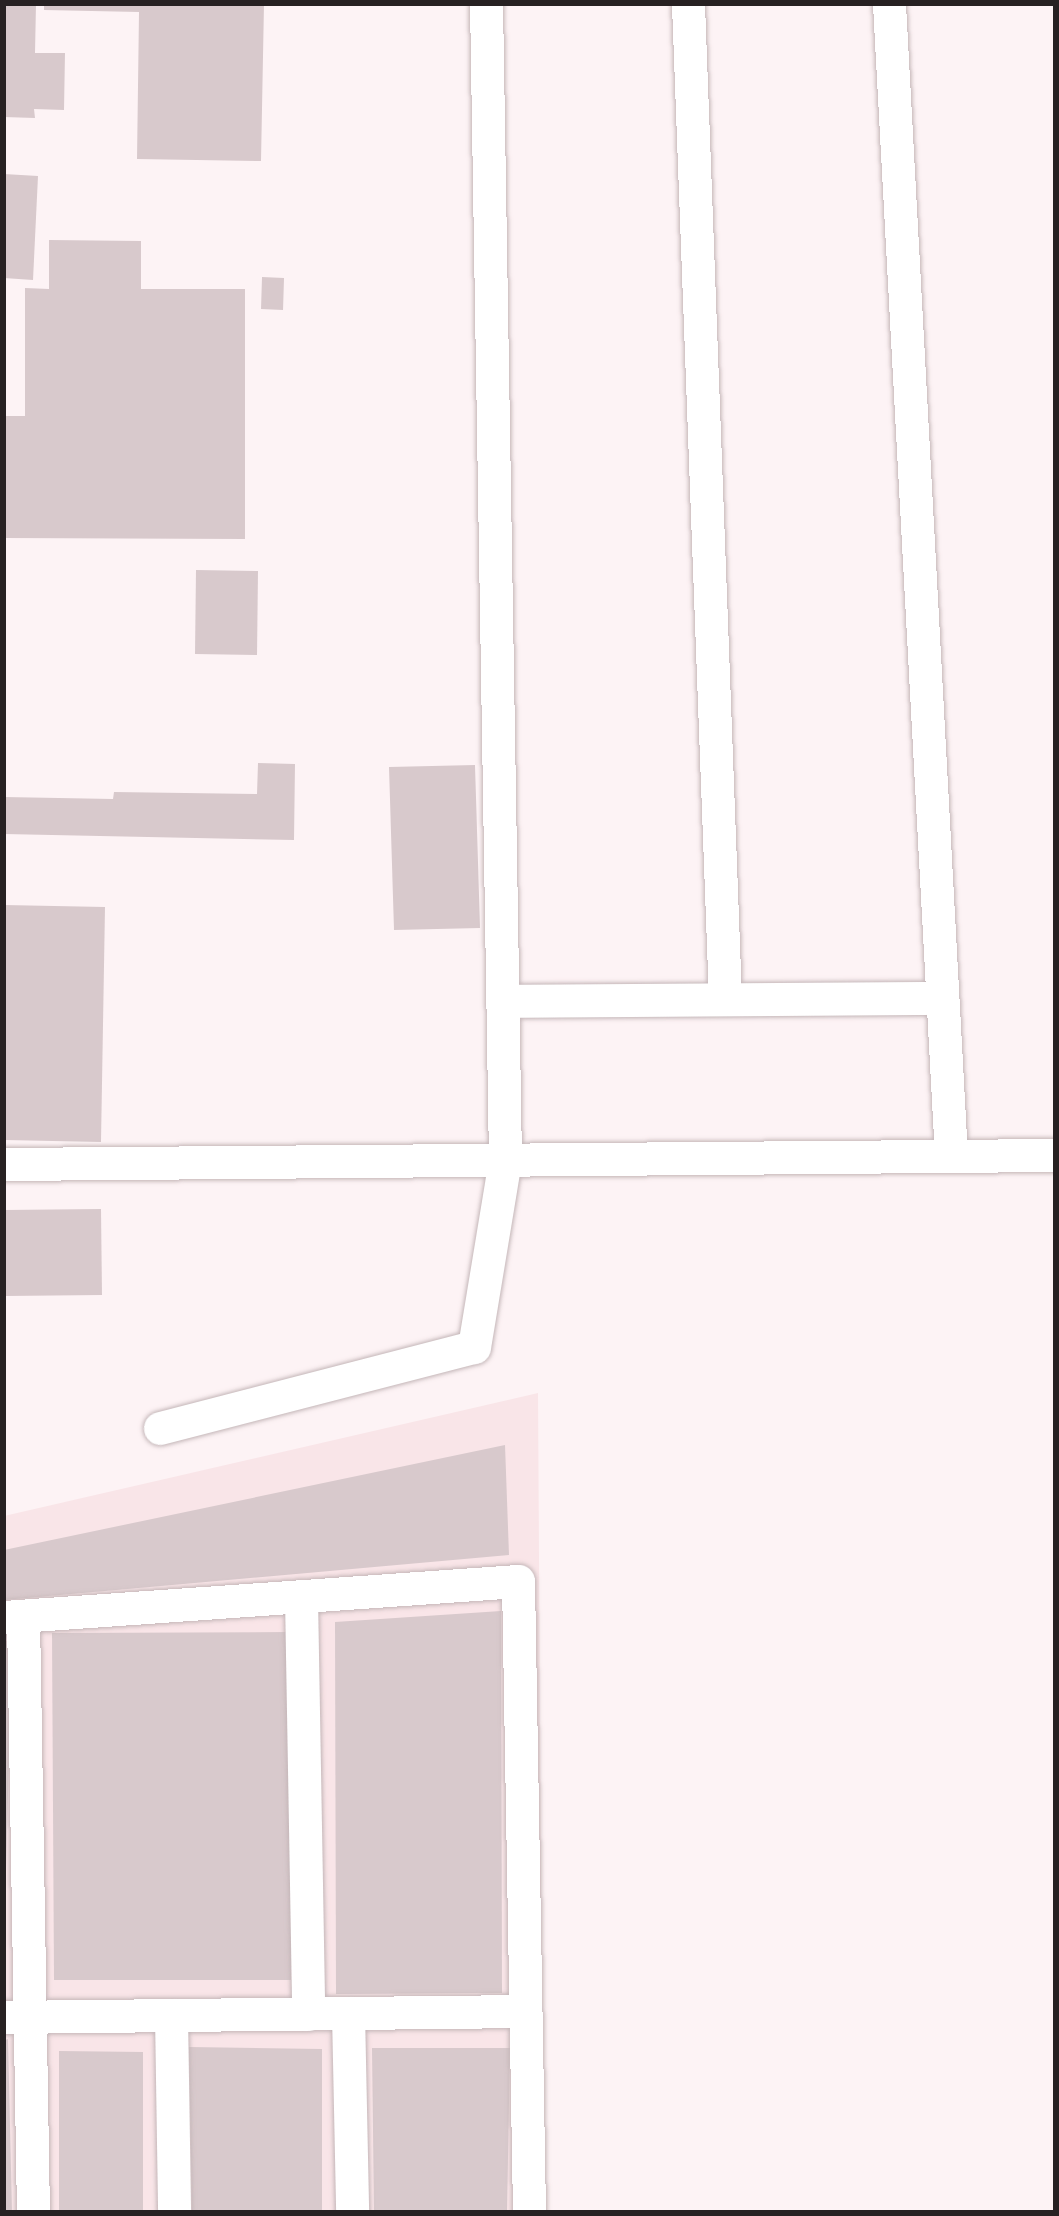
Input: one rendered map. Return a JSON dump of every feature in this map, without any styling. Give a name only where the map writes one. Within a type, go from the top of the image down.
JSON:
[{"type":"street","points":[[160,1428],[474,1347],[505,1160],[486,4]]},
{"type":"street","points":[[688,4],[725,999]]},
{"type":"street","points":[[889,4],[951,1155]]},
{"type":"street","points":[[503,1000],[941,998]]},
{"type":"street","points":[[4,1164],[1054,1155]]},
{"type":"street","points":[[33,2211],[17,2017],[14,1617],[518,1581],[528,2211]]},
{"type":"street","points":[[301,1597],[308,2014]]},
{"type":"street","points":[[17,2017],[525,2011]]},
{"type":"street","points":[[348,2013],[352,2211]]},
{"type":"street","points":[[171,2015],[174,2211]]},
{"type":"shaded area","points":[[538,1393],[543,2211],[5,2211],[4,1516]]},
{"type":"building","points":[[4,4],[36,4],[35,53],[65,53],[64,110],[34,109],[35,118],[4,117]]},
{"type":"building","points":[[44,4],[264,4],[261,161],[137,159],[139,12],[44,10]]},
{"type":"building","points":[[4,174],[38,176],[33,280],[4,278]]},
{"type":"building","points":[[49,240],[141,241],[141,289],[245,289],[245,539],[4,538],[4,416],[25,416],[25,288],[49,289]]},
{"type":"building","points":[[262,277],[284,278],[283,310],[261,309]]},
{"type":"building","points":[[196,570],[258,571],[257,655],[195,654]]},
{"type":"building","points":[[258,763],[295,764],[294,840],[4,834],[4,797],[113,799],[114,792],[257,794]]},
{"type":"building","points":[[475,765],[480,928],[394,930],[389,767]]},
{"type":"building","points":[[4,905],[105,907],[101,1142],[4,1140]]},
{"type":"building","points":[[101,1209],[102,1295],[5,1296],[5,1210]]},
{"type":"building","points":[[505,1445],[509,1555],[4,1600],[4,1550]]},
{"type":"building","points":[[501,1611],[502,1993],[336,1994],[335,1622]]},
{"type":"building","points":[[290,1632],[291,1980],[54,1980],[52,1633]]},
{"type":"building","points":[[4,1641],[12,1641],[6,1872],[4,1872]]},
{"type":"building","points":[[8,2039],[12,2212],[5,2212],[5,2040]]},
{"type":"building","points":[[189,2047],[322,2049],[322,2212],[192,2212]]},
{"type":"building","points":[[372,2048],[510,2048],[507,2212],[374,2212]]},
{"type":"building","points":[[59,2051],[143,2052],[143,2212],[59,2212]]}]
